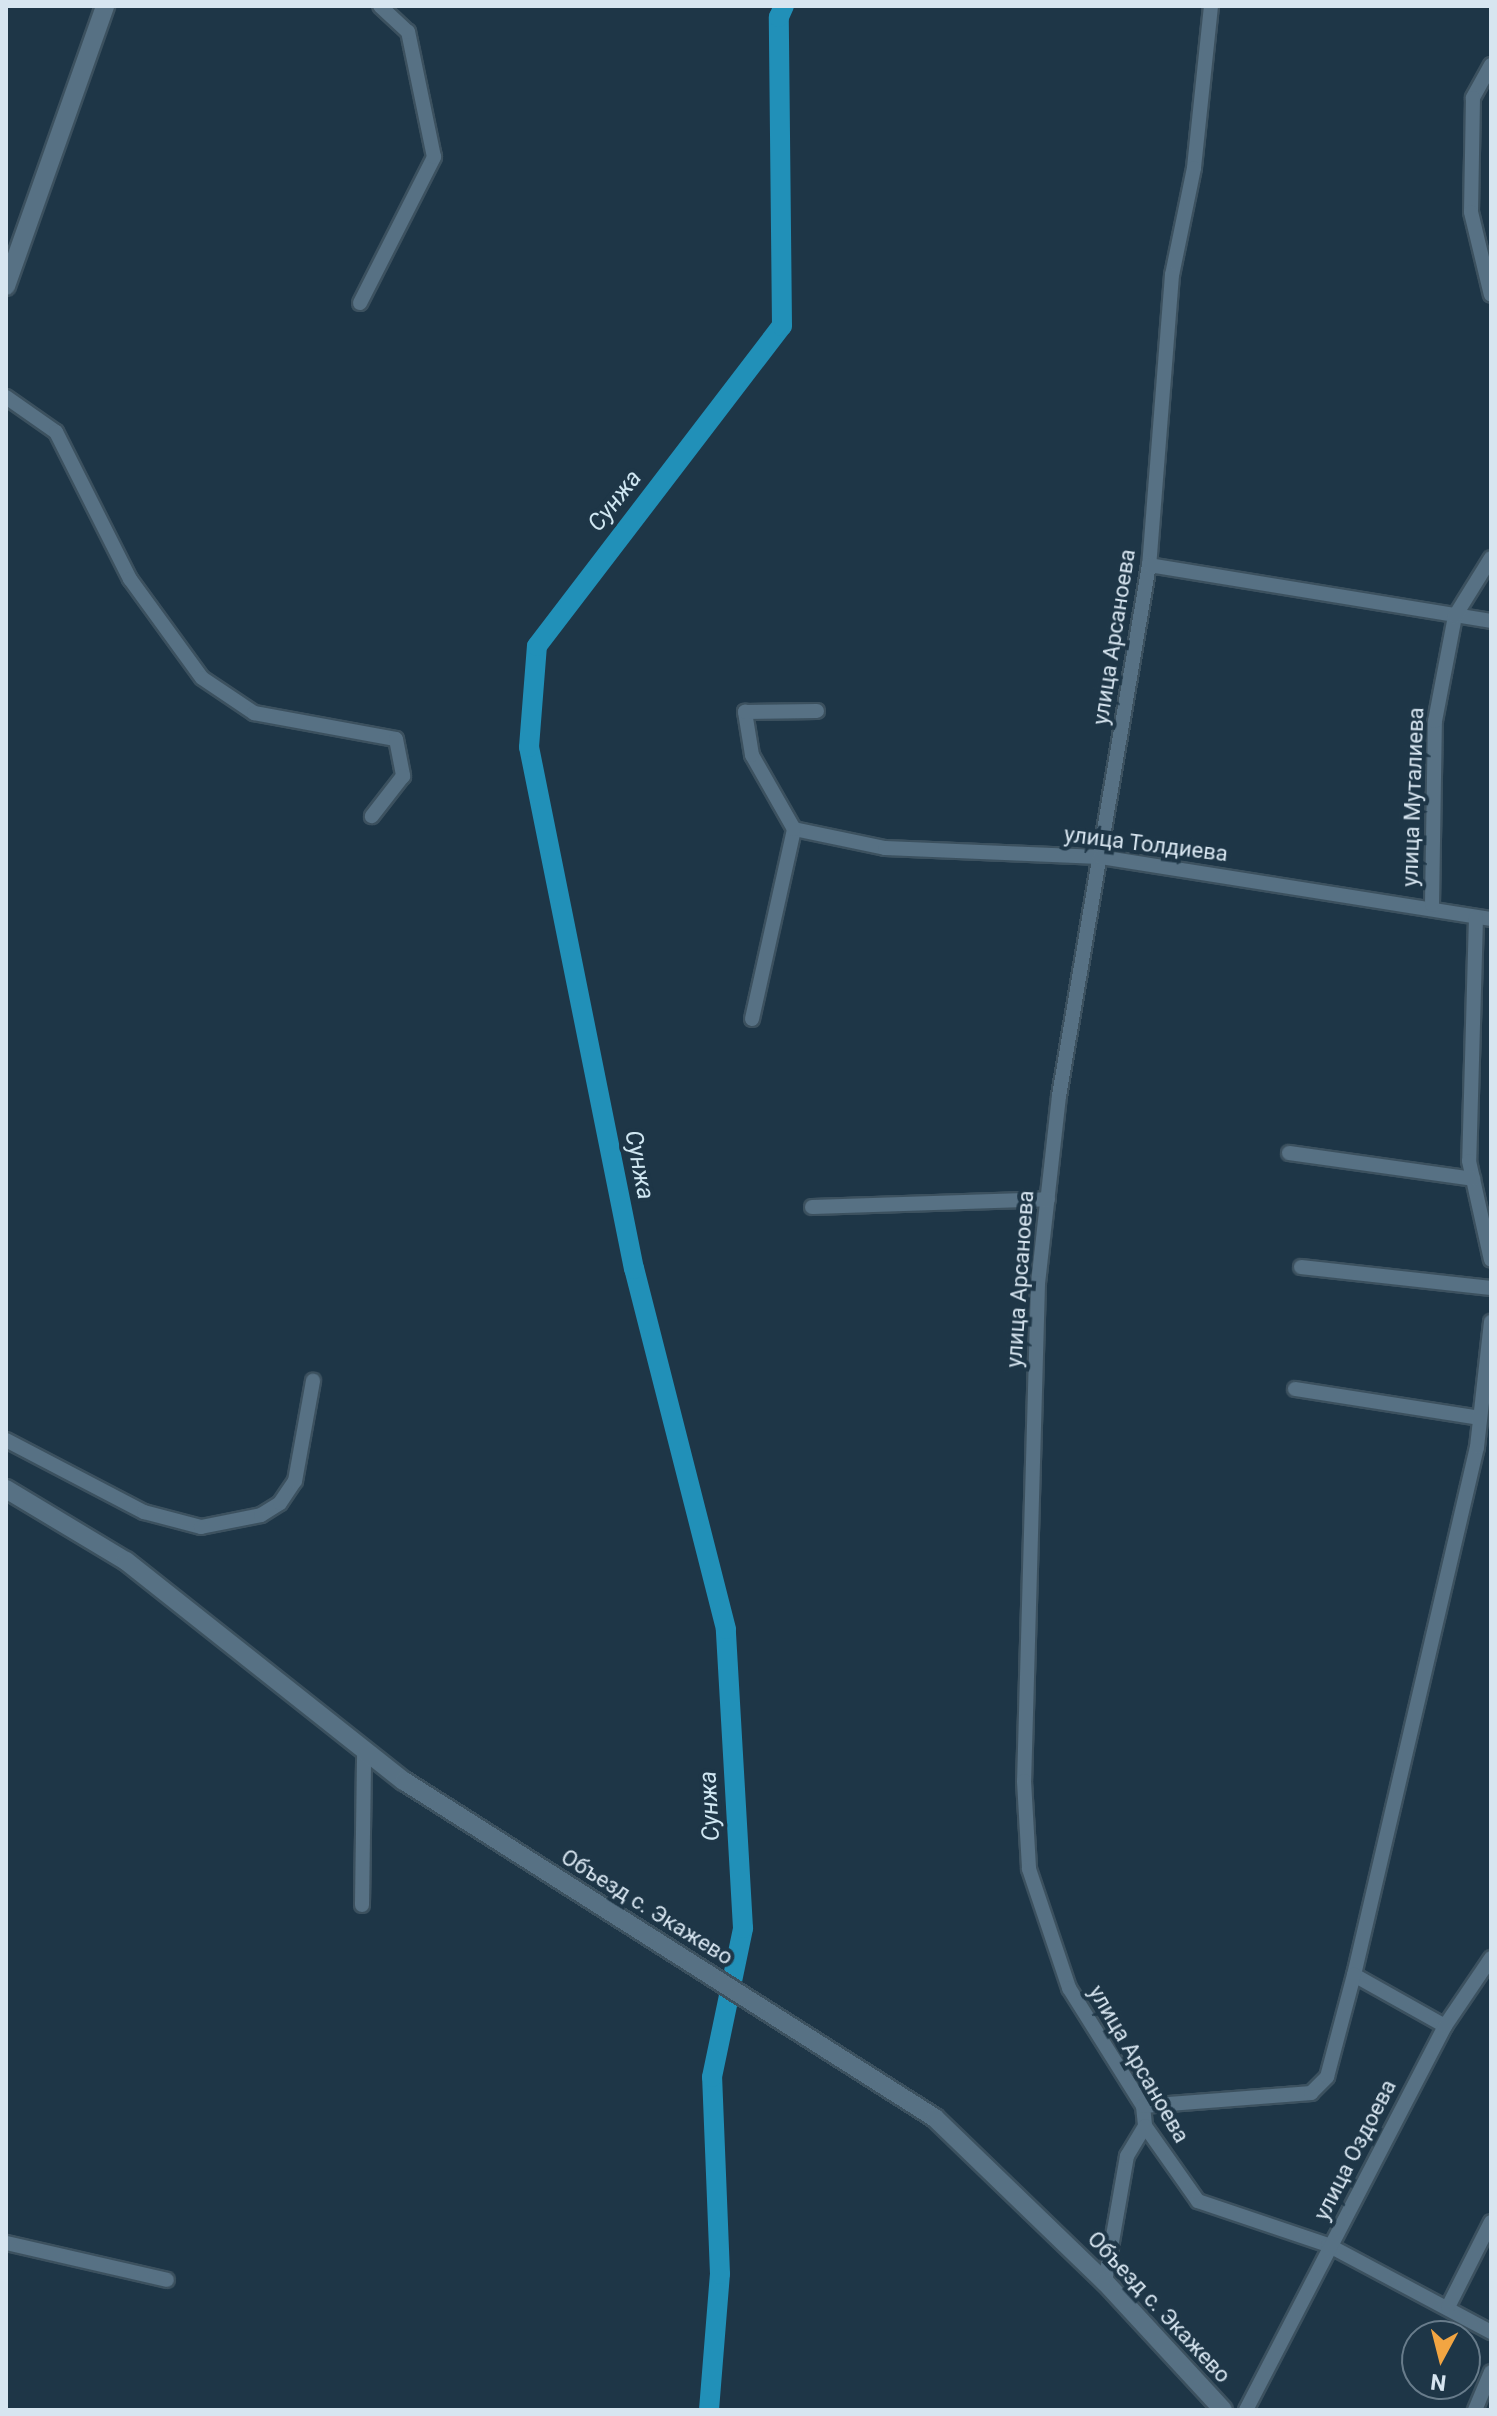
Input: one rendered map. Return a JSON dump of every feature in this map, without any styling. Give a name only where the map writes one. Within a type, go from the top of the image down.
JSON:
[{"type":"main road","points":[[6,286],[105,6]]},
{"type":"main road","name":"Объезд с. Экажево","points":[[6,1489],[126,1561],[364,1753],[935,2118],[1105,2282],[1223,2410]]},
{"type":"street","points":[[360,303],[434,157],[408,32],[380,6]]},
{"type":"street","name":"улица Арсаноева","points":[[1211,6],[1194,168],[1172,275],[1149,565],[1100,857],[1038,1283],[1026,1719],[1029,1869],[1069,1988],[1143,2106],[1145,2126],[1198,2201],[1328,2245],[1491,2332]]},
{"type":"street","points":[[1491,65],[1473,98],[1471,212],[1491,295]]},
{"type":"street","points":[[6,397],[56,432],[130,579],[202,678],[254,713],[396,739],[403,776],[372,816]]},
{"type":"street","name":"улица Муталиева","points":[[1432,905],[1435,721],[1455,616],[1491,558]]},
{"type":"street","points":[[1149,565],[1491,621]]},
{"type":"street","points":[[752,1019],[794,829],[752,755],[745,712],[817,711]]},
{"type":"street","name":"улица Толдиева","points":[[794,829],[885,848],[1100,857],[1432,905],[1484,918]]},
{"type":"street","points":[[1484,918],[1473,1179],[1491,1260]]},
{"type":"street","points":[[1289,1153],[1473,1179]]},
{"type":"street","points":[[812,1207],[1048,1199]]},
{"type":"street","points":[[1301,1267],[1491,1288]]},
{"type":"street","points":[[1143,2106],[1311,2093],[1327,2077],[1354,1975],[1480,1418],[1491,1322]]},
{"type":"street","points":[[6,1440],[144,1512],[201,1527],[261,1515],[280,1503],[295,1481],[313,1381]]},
{"type":"street","points":[[1295,1389],[1480,1418]]},
{"type":"street","points":[[362,1905],[364,1753]]},
{"type":"street","name":"улица Оздоева","points":[[1246,2410],[1328,2245],[1445,2026],[1491,1958]]},
{"type":"street","points":[[1354,1975],[1445,2026]]},
{"type":"street","points":[[1105,2282],[1127,2156],[1145,2126]]},
{"type":"street","points":[[1448,2307],[1491,2222]]},
{"type":"street","points":[[6,2243],[167,2280]]},
{"type":"street","points":[[1475,2410],[1491,2372]]},
{"type":"waterway","name":"Сунжа","points":[[709,2410],[720,2274],[712,2077],[743,1928],[726,1629],[634,1269],[529,747],[537,646],[782,326],[779,17],[784,6]]}]
